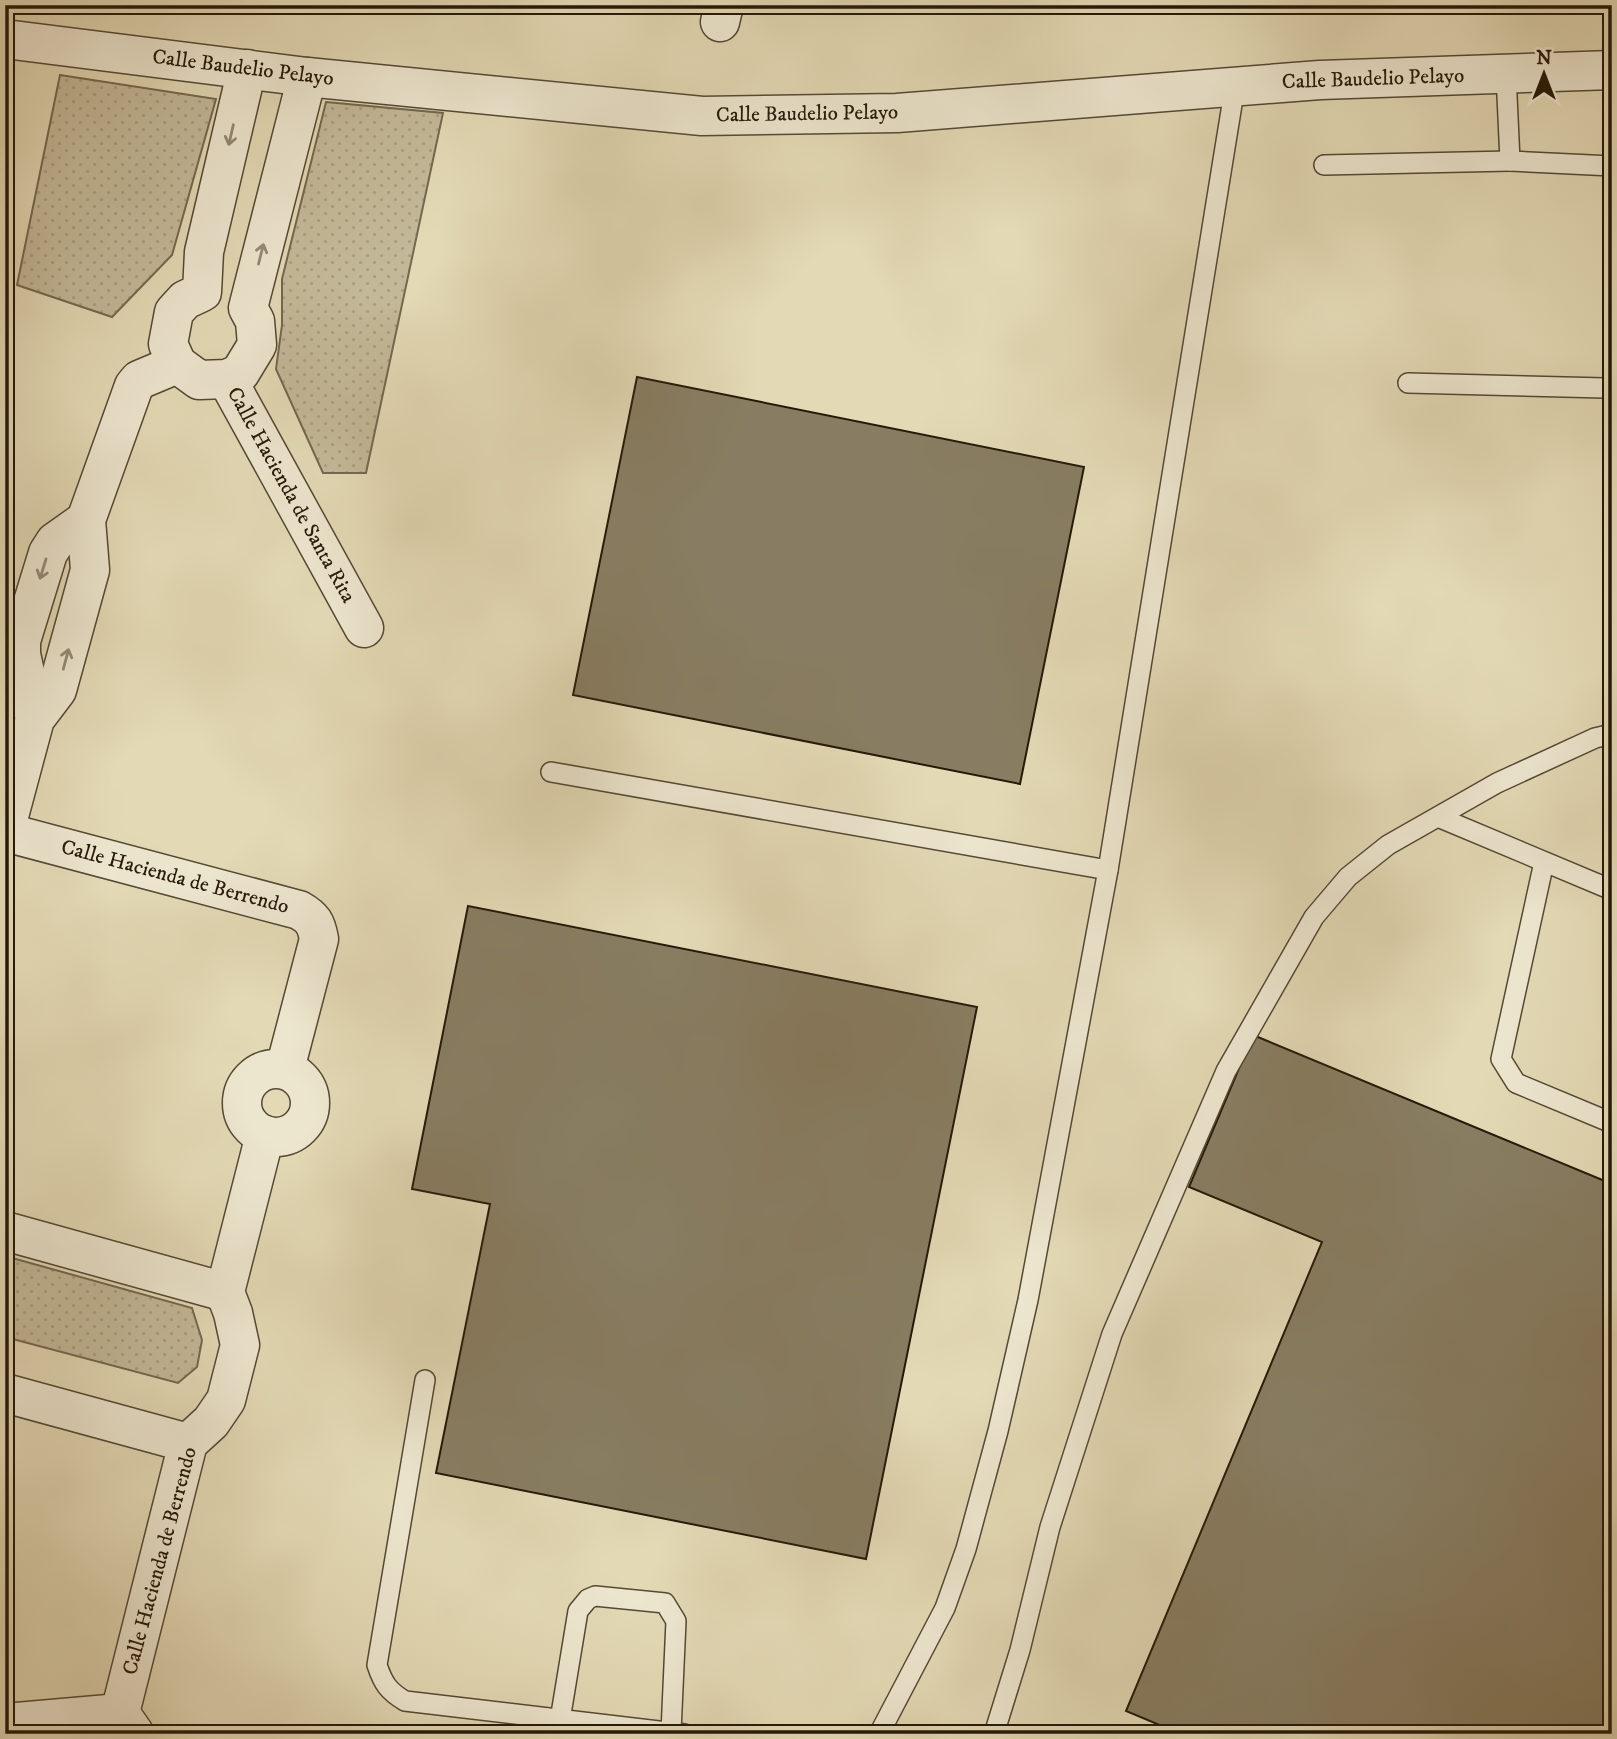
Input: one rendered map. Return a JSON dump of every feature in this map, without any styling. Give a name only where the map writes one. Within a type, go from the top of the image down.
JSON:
[{"type":"street","name":"Calle Baudelio Pelayo","points":[[5,39],[307,77],[702,116],[897,113],[1320,80],[1612,70]]},
{"type":"street","points":[[202,292],[204,252],[247,69]]},
{"type":"street","points":[[248,307],[307,77]]},
{"type":"street","points":[[5,831],[35,719],[21,654],[21,641],[48,552],[55,542],[86,520],[134,386],[139,380],[177,364],[168,344],[174,312],[185,300],[202,292],[218,291],[234,296],[248,307],[255,321],[257,345],[240,373],[227,379]]},
{"type":"street","name":"Calle Hacienda de Santa Rita","points":[[177,364],[199,380],[227,379],[364,628]]},
{"type":"street","name":"Calle Hacienda de Berrendo","points":[[5,831],[299,910],[311,916],[317,924],[319,939],[285,1069],[305,1084],[311,1103],[302,1125],[291,1134],[275,1138],[265,1135],[225,1292],[233,1312],[240,1345],[226,1399],[211,1422],[188,1443],[127,1723]]},
{"type":"street","points":[[5,1231],[225,1292]]},
{"type":"street","points":[[5,1393],[188,1443]]},
{"type":"street","points":[[5,1723],[127,1723]]},
{"type":"lane","points":[[1506,74],[1510,161]]},
{"type":"lane","points":[[879,1734],[945,1608],[966,1549],[998,1431],[1028,1300],[1108,870],[1235,86]]},
{"type":"lane","points":[[1324,165],[1510,161],[1612,166]]},
{"type":"lane","points":[[1408,383],[1605,388],[1612,384]]},
{"type":"lane","points":[[997,1732],[1050,1527],[1112,1334],[1226,1070],[1314,917],[1348,877],[1388,845],[1497,783],[1595,738],[1612,734]]},
{"type":"lane","points":[[551,772],[1108,870]]},
{"type":"lane","points":[[1438,817],[1612,890]]},
{"type":"lane","points":[[1544,862],[1501,1059],[1516,1083],[1612,1123]]},
{"type":"lane","points":[[425,1380],[377,1665],[383,1683],[390,1692],[405,1701],[560,1720],[678,1733],[676,1621],[666,1603],[595,1596],[582,1605],[578,1611],[560,1720]]},
{"type":"shaded area","points":[[60,75],[216,99],[172,255],[112,317],[17,285]]},
{"type":"shaded area","points":[[326,102],[443,113],[366,473],[323,473],[276,369],[282,325],[282,279]]},
{"type":"shaded area","points":[[5,1256],[192,1308],[202,1340],[197,1367],[178,1383],[5,1337]]},
{"type":"building","points":[[637,377],[1084,467],[1020,784],[573,695]]},
{"type":"building","points":[[468,906],[977,1007],[866,1559],[436,1473],[490,1204],[412,1189]]},
{"type":"building","points":[[1253,1035],[1612,1184],[1612,1734],[1181,1734],[1126,1711],[1322,1242],[1189,1187]]}]
